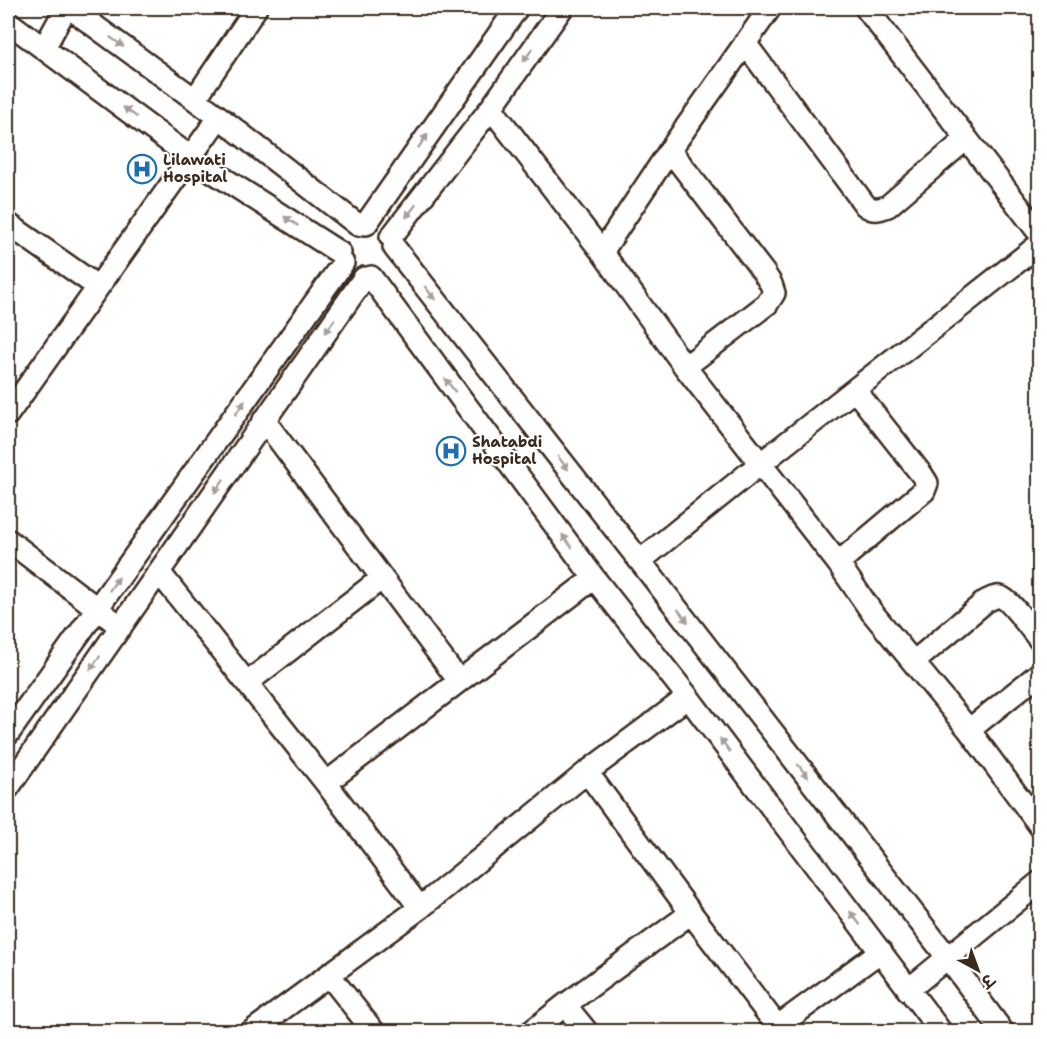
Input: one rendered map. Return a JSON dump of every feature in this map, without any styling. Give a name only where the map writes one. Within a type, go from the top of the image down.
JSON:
[{"type":"street","points":[[44,48],[68,8],[195,99],[362,224],[374,224],[380,227],[1003,1032]]},
{"type":"street","points":[[195,99],[256,8]]},
{"type":"street","points":[[517,8],[362,224],[345,236],[341,244],[342,258],[348,270],[355,275],[367,278],[379,275],[386,270],[394,255],[393,242],[562,8]]},
{"type":"street","points":[[602,252],[670,150],[770,8]]},
{"type":"street","points":[[866,8],[1040,234]]},
{"type":"street","points":[[8,22],[190,157],[342,258]]},
{"type":"street","points":[[745,43],[865,205],[871,209],[879,210],[888,206],[966,140]]},
{"type":"street","points":[[491,108],[602,252],[685,367],[838,563],[871,610],[969,730],[1040,826]]},
{"type":"street","points":[[8,414],[219,117]]},
{"type":"street","points":[[670,150],[764,273],[774,293],[767,304],[685,367]]},
{"type":"street","points":[[8,224],[98,287]]},
{"type":"street","points":[[640,561],[1040,244]]},
{"type":"street","points":[[8,734],[342,258]]},
{"type":"street","points":[[8,788],[264,420],[367,278]]},
{"type":"street","points":[[367,278],[594,578],[688,697],[940,1032]]},
{"type":"street","points":[[838,563],[914,500],[924,491],[927,483],[855,390]]},
{"type":"street","points":[[264,420],[459,681]]},
{"type":"street","points":[[8,540],[121,627]]},
{"type":"street","points":[[159,572],[326,783],[420,908]]},
{"type":"street","points":[[247,684],[382,578]]},
{"type":"street","points":[[326,783],[594,578]]},
{"type":"street","points":[[914,662],[994,597],[1002,597],[1009,603],[1040,640]]},
{"type":"street","points":[[969,730],[1040,673]]},
{"type":"street","points":[[251,1032],[420,908],[587,772],[688,697]]},
{"type":"street","points":[[587,772],[774,1029],[881,951]]},
{"type":"street","points":[[908,990],[1040,882]]},
{"type":"street","points":[[531,1032],[691,913]]},
{"type":"street","points":[[329,975],[374,1032]]},
{"type":"street","points":[[566,1005],[587,1032]]},
{"type":"place","name":"Lilawati Hospital","points":[[142,169]]},
{"type":"place","name":"Shatabdi Hospital","points":[[451,451]]}]
